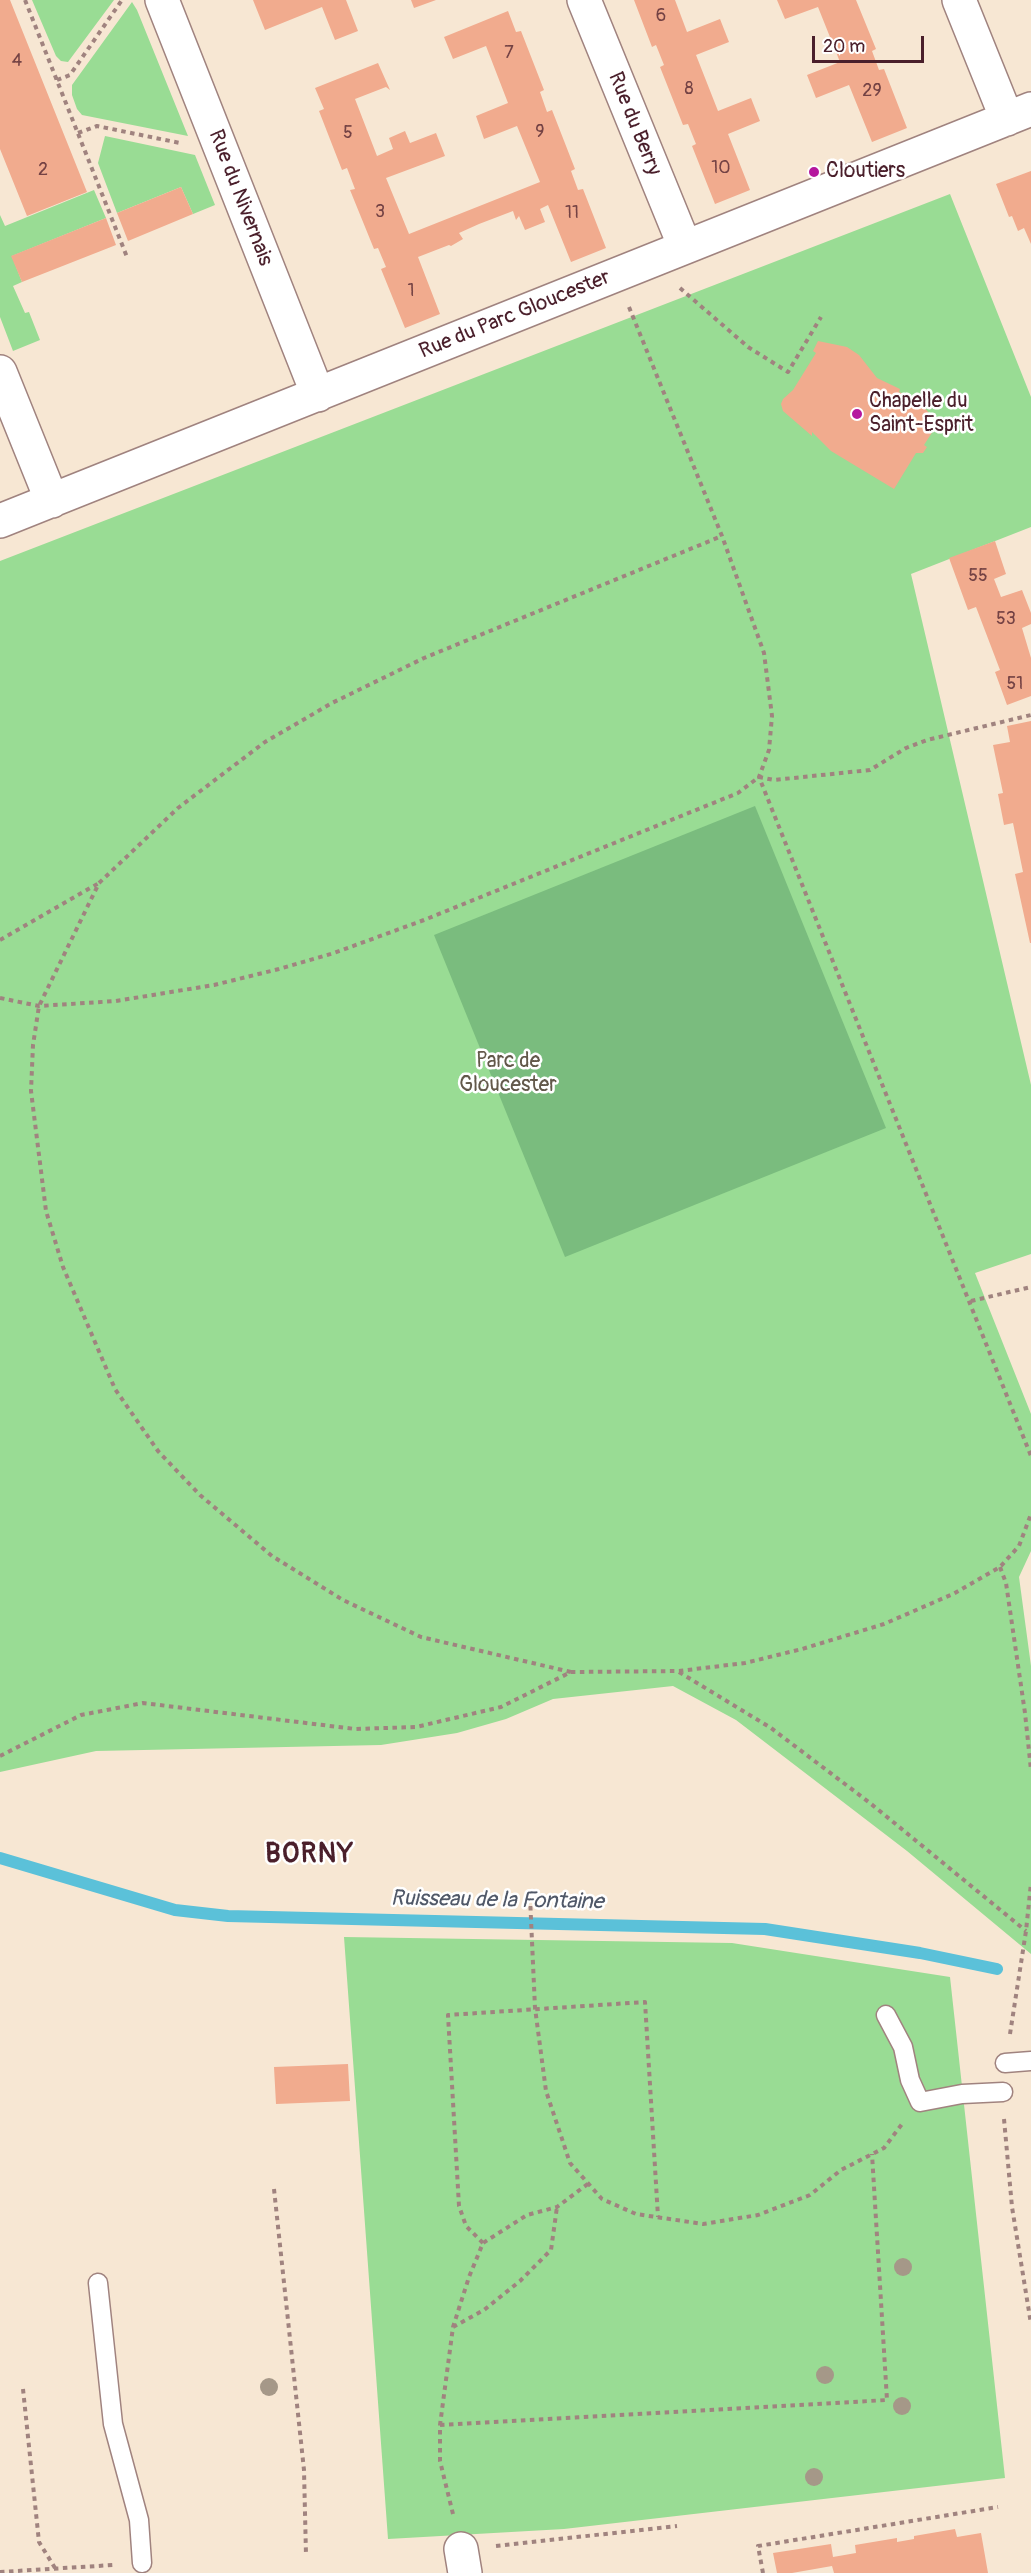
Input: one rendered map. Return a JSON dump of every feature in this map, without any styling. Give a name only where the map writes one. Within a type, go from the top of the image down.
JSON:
[{"type":"street","name":"Rue du Nivernais","points":[[162,0],[318,396]]},
{"type":"street","name":"Rue du Berry","points":[[584,0],[684,247]]},
{"type":"street","points":[[958,0],[1019,114]]},
{"type":"street","name":"Rue du Parc Gloucester","points":[[0,521],[318,396],[1019,114]]},
{"type":"street","points":[[0,372],[52,501]]},
{"type":"lane","points":[[886,2015],[903,2047],[910,2080],[920,2102],[962,2094],[1002,2092]]},
{"type":"lane","points":[[1005,2063],[1031,2061]]},
{"type":"lane","points":[[98,2283],[113,2424],[139,2520],[142,2563]]},
{"type":"path","points":[[25,0],[127,257]]},
{"type":"path","points":[[57,80],[70,75],[122,0]]},
{"type":"path","points":[[78,133],[97,126],[222,151]]},
{"type":"path","points":[[650,261],[748,347],[788,372],[821,318]]},
{"type":"path","points":[[0,998],[39,1006],[116,1001],[214,985],[334,953],[424,920],[738,793],[759,777],[769,750],[772,716],[764,653],[722,536],[639,335]]},
{"type":"path","points":[[0,940],[99,883],[178,808],[265,741],[332,703],[424,658],[722,536]]},
{"type":"path","points":[[759,777],[774,780],[862,772],[883,764],[906,748],[927,740],[1031,715]]},
{"type":"path","points":[[759,777],[971,1301],[1031,1456]]},
{"type":"path","points":[[99,883],[39,1006],[33,1045],[31,1091],[46,1211],[63,1268],[115,1389],[158,1450],[201,1495],[272,1556],[343,1600],[422,1637],[571,1672],[679,1671],[745,1663],[802,1649],[884,1624],[952,1594],[1000,1567],[1019,1546],[1031,1514]]},
{"type":"path","points":[[971,1301],[1031,1287]]},
{"type":"path","points":[[1000,1567],[1008,1595],[1031,1770]]},
{"type":"path","points":[[679,1671],[771,1728],[870,1803],[1026,1931]]},
{"type":"path","points":[[0,1756],[81,1715],[144,1703],[355,1729],[417,1727],[501,1707],[571,1672]]},
{"type":"path","points":[[530,1897],[530,1944],[535,2008],[546,2091],[570,2163],[602,2199],[636,2214],[703,2224],[758,2215],[810,2195],[842,2170],[884,2148],[920,2102]]},
{"type":"path","points":[[483,2243],[466,2226],[459,2206],[448,2015],[645,2002],[658,2217]]},
{"type":"path","points":[[440,2425],[887,2400],[872,2154]]},
{"type":"path","points":[[589,2183],[557,2207],[527,2215],[483,2243],[469,2277],[453,2327],[440,2425],[440,2461],[463,2561],[677,2526]]},
{"type":"path","points":[[274,2189],[304,2470],[306,2555]]},
{"type":"path","points":[[453,2327],[484,2310],[520,2281],[551,2250],[557,2207]]},
{"type":"path","points":[[23,2389],[39,2542],[55,2568]]},
{"type":"path","points":[[763,2573],[758,2546],[998,2507]]},
{"type":"path","points":[[0,2572],[142,2563]]},
{"type":"green space","points":[[32,0],[114,0],[68,62],[61,61],[56,56]]},
{"type":"green space","points":[[132,2],[188,136],[82,115],[77,109],[72,95],[72,85]]},
{"type":"green space","points":[[105,136],[195,155],[215,205],[193,214],[181,187],[117,213],[98,163]]},
{"type":"green space","points":[[94,190],[106,218],[12,256],[22,282],[13,286],[25,313],[29,312],[40,340],[13,351],[0,317],[0,215],[5,226]]},
{"type":"green space","name":"Parc de Gloucester","points":[[950,194],[1031,397],[1031,527],[911,574],[1031,1085],[1031,1254],[975,1273],[1031,1414],[1031,1551],[1019,1577],[1031,1666],[1031,1954],[907,1851],[736,1720],[673,1686],[553,1699],[506,1719],[457,1733],[381,1745],[96,1751],[0,1772],[0,561]]},
{"type":"green space","points":[[755,806],[886,1128],[565,1257],[434,935]]},
{"type":"green space","points":[[344,1937],[732,1943],[950,1977],[1005,2478],[564,2529],[388,2539]]},
{"type":"building","points":[[0,0],[10,0],[87,192],[27,216],[0,149]]},
{"type":"building","points":[[253,0],[346,0],[358,31],[335,40],[322,7],[265,30]]},
{"type":"building","points":[[411,0],[436,0],[414,8]]},
{"type":"building","points":[[634,0],[675,0],[687,32],[720,19],[729,42],[696,55],[718,111],[751,98],[760,121],[728,134],[750,190],[715,204],[692,146],[696,144],[688,124],[683,125],[660,67],[664,65],[656,45],[652,47]]},
{"type":"building","points":[[777,0],[856,0],[876,49],[872,51],[879,70],[884,69],[907,128],[872,142],[849,85],[816,98],[807,75],[840,62],[818,7],[785,19]]},
{"type":"building","points":[[508,11],[516,32],[521,31],[544,90],[540,92],[547,112],[552,110],[575,169],[571,171],[578,190],[583,189],[606,248],[571,262],[548,205],[540,209],[545,222],[525,230],[519,216],[516,220],[513,211],[479,224],[459,233],[463,239],[451,246],[418,257],[440,314],[405,328],[381,269],[386,267],[378,248],[374,249],[350,190],[355,189],[347,168],[342,170],[319,111],[324,109],[315,88],[378,63],[390,90],[386,87],[355,99],[377,156],[393,149],[389,138],[405,131],[410,143],[436,133],[445,156],[386,178],[409,234],[540,182],[517,126],[484,139],[476,116],[508,103],[486,46],[453,59],[444,37]]},
{"type":"building","points":[[1031,171],[1031,244],[1024,228],[1018,231],[1012,216],[1009,217],[996,184]]},
{"type":"building","points":[[181,187],[193,214],[128,241],[117,213]]},
{"type":"building","points":[[106,218],[116,245],[22,282],[11,256]]},
{"type":"building","name":"Chapelle du Saint-Esprit","points":[[818,341],[847,347],[859,355],[877,378],[900,389],[899,392],[917,399],[929,413],[922,423],[933,431],[924,445],[927,447],[923,453],[916,453],[894,489],[831,451],[812,432],[812,436],[783,411],[781,404],[783,399],[793,390],[816,353],[813,351]]},
{"type":"building","points":[[995,541],[1006,574],[994,579],[1001,597],[1022,590],[1031,613],[1031,624],[1022,628],[1031,658],[1031,696],[1007,705],[995,672],[1000,670],[976,607],[968,610],[949,558]]},
{"type":"building","points":[[1031,721],[1030,943],[1015,874],[1023,872],[1013,823],[1004,825],[998,794],[1003,793],[993,745],[1010,742],[1007,726]]},
{"type":"building","points":[[348,2064],[350,2101],[276,2104],[274,2067]]},
{"type":"building","points":[[955,2529],[957,2537],[981,2533],[988,2573],[834,2573],[832,2566],[792,2573],[777,2573],[773,2553],[831,2544],[833,2557],[856,2553],[855,2545],[897,2538],[897,2542],[914,2539],[914,2536]]},
{"type":"waterway","name":"Ruisseau de la Fontaine","points":[[0,1858],[175,1910],[228,1916],[765,1929],[920,1953],[997,1969]]},
{"type":"place","name":"Cloutiers","points":[[814,172]]},
{"type":"place","name":"Chapelle du Saint-Esprit","points":[[857,414]]},
{"type":"district","name":"BORNY","points":[[310,1855]]}]
